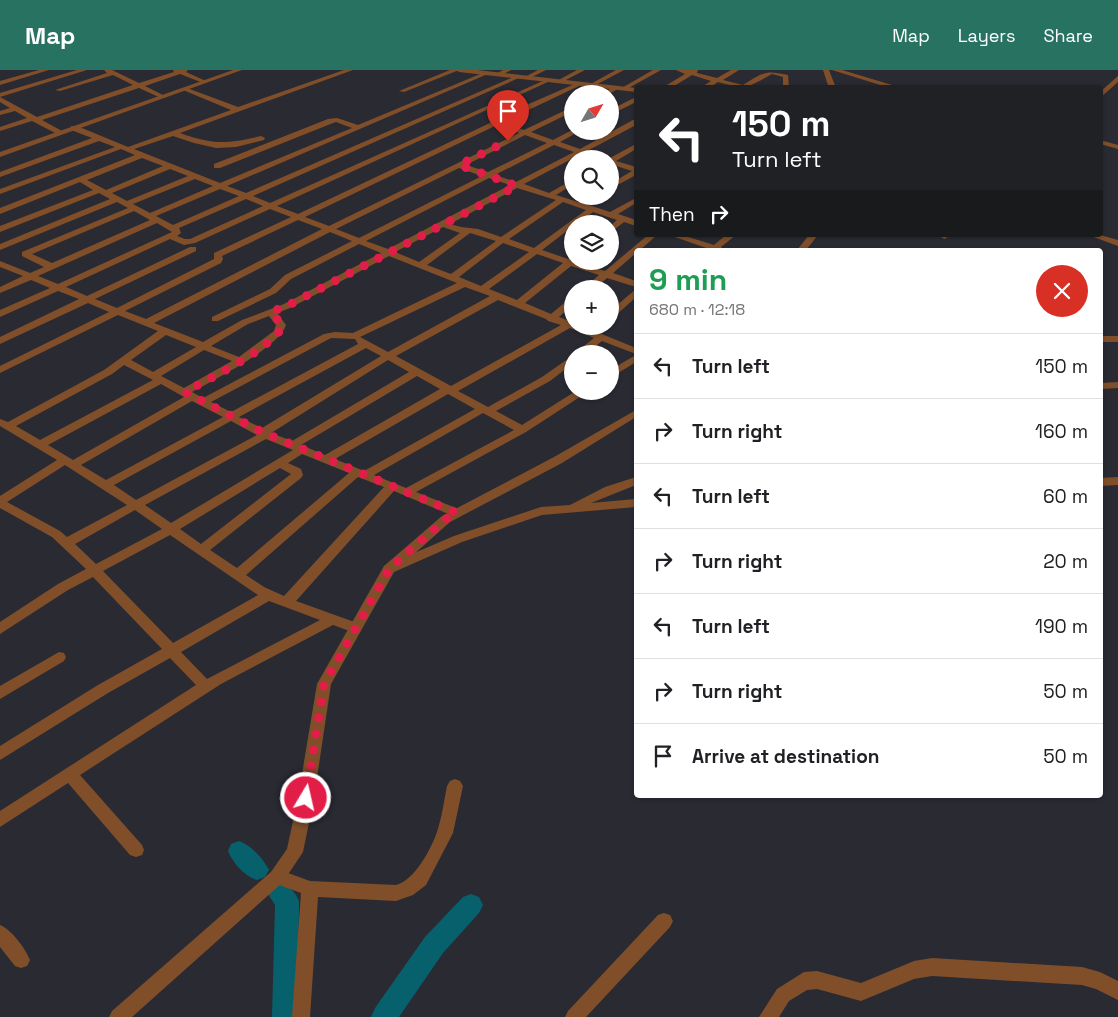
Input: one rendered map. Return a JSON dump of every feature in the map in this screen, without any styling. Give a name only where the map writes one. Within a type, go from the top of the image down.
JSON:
[{"type":"street","points":[[0,83],[46,70]]},
{"type":"street","points":[[0,95],[84,70]]},
{"type":"street","points":[[0,155],[239,70]]},
{"type":"street","points":[[0,192],[350,70]]},
{"type":"street","points":[[402,91],[458,70],[584,85]]},
{"type":"street","points":[[498,75],[508,70]]},
{"type":"street","points":[[0,314],[243,196],[498,86],[543,70]]},
{"type":"street","points":[[558,82],[582,70]]},
{"type":"street","points":[[592,85],[620,70]]},
{"type":"street","points":[[619,89],[658,70]]},
{"type":"street","points":[[679,70],[694,72],[735,85]]},
{"type":"street","points":[[709,85],[736,70]]},
{"type":"street","points":[[826,70],[832,85]]},
{"type":"street","points":[[835,70],[888,85]]},
{"type":"street","points":[[2,127],[85,104],[180,71],[205,82]]},
{"type":"street","points":[[746,85],[772,71],[786,76],[786,85]]},
{"type":"street","points":[[58,90],[110,72],[163,97]]},
{"type":"street","points":[[670,85],[694,72]]},
{"type":"street","points":[[0,290],[153,218],[217,185],[487,73]]},
{"type":"street","points":[[1103,93],[1118,78]]},
{"type":"street","points":[[81,180],[153,218],[184,242],[192,241],[546,81]]},
{"type":"street","points":[[44,82],[67,94]]},
{"type":"street","points":[[0,370],[218,261],[217,254],[498,124],[579,84]]},
{"type":"street","points":[[498,86],[554,104]]},
{"type":"street","points":[[185,89],[238,110]]},
{"type":"street","points":[[619,89],[634,90]]},
{"type":"street","points":[[426,98],[575,150]]},
{"type":"street","points":[[0,99],[59,133]]},
{"type":"street","points":[[76,99],[85,104]]},
{"type":"street","points":[[619,108],[634,100]]},
{"type":"street","points":[[0,113],[16,108]]},
{"type":"street","points":[[148,322],[244,274],[249,268],[326,229],[564,113]]},
{"type":"street","points":[[628,117],[634,120]]},
{"type":"street","points":[[217,166],[331,121],[337,120],[357,127]]},
{"type":"street","points":[[585,150],[634,122]]},
{"type":"street","points":[[74,128],[564,324]]},
{"type":"street","points":[[173,133],[211,146],[239,145],[261,138]]},
{"type":"street","points":[[334,137],[391,158]]},
{"type":"street","points":[[0,175],[99,138]]},
{"type":"street","points":[[215,319],[273,291],[288,278],[564,138]]},
{"type":"street","points":[[1103,143],[1118,147]]},
{"type":"street","points":[[619,156],[634,147]]},
{"type":"street","points":[[0,211],[142,155]]},
{"type":"street","points":[[399,161],[408,164]]},
{"type":"street","points":[[40,445],[157,378],[205,346],[246,322],[287,306],[564,161]]},
{"type":"street","points":[[619,164],[634,170]]},
{"type":"street","points":[[459,165],[564,201]]},
{"type":"street","points":[[0,229],[170,166]]},
{"type":"street","points":[[619,182],[634,172]]},
{"type":"street","points":[[50,266],[25,254],[194,176]]},
{"type":"street","points":[[549,196],[564,187]]},
{"type":"street","points":[[0,247],[117,199]]},
{"type":"street","points":[[451,279],[502,240],[561,200]]},
{"type":"street","points":[[613,215],[634,201]]},
{"type":"street","points":[[579,205],[608,215]]},
{"type":"street","points":[[481,291],[592,209]]},
{"type":"street","points":[[619,218],[634,222]]},
{"type":"street","points":[[619,222],[623,219]]},
{"type":"street","points":[[443,224],[475,231],[564,259]]},
{"type":"street","points":[[419,266],[468,231]]},
{"type":"street","points":[[637,248],[651,237]]},
{"type":"street","points":[[682,237],[715,248]]},
{"type":"street","points":[[719,248],[730,237]]},
{"type":"street","points":[[803,248],[812,237]]},
{"type":"street","points":[[1098,237],[1118,243]]},
{"type":"street","points":[[686,248],[694,241]]},
{"type":"street","points":[[0,341],[193,249]]},
{"type":"street","points":[[599,280],[634,251]]},
{"type":"street","points":[[0,264],[148,322],[240,361]]},
{"type":"street","points":[[517,305],[564,267]]},
{"type":"street","points":[[0,274],[12,269]]},
{"type":"street","points":[[595,270],[634,283]]},
{"type":"street","points":[[352,337],[463,284]]},
{"type":"street","points":[[619,308],[634,294]]},
{"type":"street","points":[[66,543],[137,506],[264,433],[388,356],[496,297]]},
{"type":"street","points":[[552,319],[564,308]]},
{"type":"street","points":[[0,502],[189,394],[266,344],[282,328],[282,325],[271,312]]},
{"type":"street","points":[[326,459],[564,327]]},
{"type":"street","points":[[3,425],[93,381],[166,330]]},
{"type":"street","points":[[204,402],[335,334],[352,337],[522,430]]},
{"type":"street","points":[[588,345],[596,336],[634,351]]},
{"type":"street","points":[[1103,339],[1117,339]]},
{"type":"street","points":[[105,485],[365,344]]},
{"type":"street","points":[[619,367],[634,354]]},
{"type":"street","points":[[124,360],[264,433],[457,513]]},
{"type":"street","points":[[237,575],[361,473],[546,379],[564,365]]},
{"type":"street","points":[[0,629],[39,602],[171,529],[280,463],[298,447],[416,372]]},
{"type":"street","points":[[1103,386],[1118,385]]},
{"type":"street","points":[[407,492],[522,430],[570,400]]},
{"type":"street","points":[[118,1017],[277,877],[295,852],[306,798],[324,684],[389,569],[446,519],[558,460],[634,414]]},
{"type":"street","points":[[3,425],[40,445],[105,485],[268,595],[355,628]]},
{"type":"street","points":[[201,550],[297,475],[296,472],[280,463]]},
{"type":"street","points":[[1103,482],[1118,481]]},
{"type":"street","points":[[569,509],[609,490],[634,482]]},
{"type":"street","points":[[286,603],[392,486]]},
{"type":"street","points":[[0,502],[42,526],[66,543],[95,570],[206,687]]},
{"type":"street","points":[[389,569],[458,539],[541,511],[634,503]]},
{"type":"street","points":[[0,754],[103,689],[268,595]]},
{"type":"street","points":[[0,820],[206,687],[332,620]]},
{"type":"street","points":[[0,693],[59,657]]},
{"type":"street","points":[[70,774],[136,850]]},
{"type":"street","points":[[277,877],[310,889],[396,893],[413,887],[420,880],[444,833],[455,786]]},
{"type":"street","points":[[301,1017],[310,889]]},
{"type":"street","points":[[574,1017],[664,920]]},
{"type":"street","points":[[0,933],[21,960]]},
{"type":"street","points":[[768,1017],[783,995],[804,981],[817,980],[861,992],[914,970],[932,967],[1082,976],[1100,981],[1118,991]]},
{"type":"waterway","points":[[239,851],[257,870]]},
{"type":"waterway","points":[[280,894],[287,901],[285,1017]]},
{"type":"waterway","points":[[384,1017],[434,945],[471,905]]},
{"type":"route","points":[[306,798],[324,684],[389,569],[446,519],[457,513],[262,432],[185,392],[240,361],[266,344],[279,332],[282,325],[271,312],[287,306],[517,186],[459,165],[508,141]]}]
